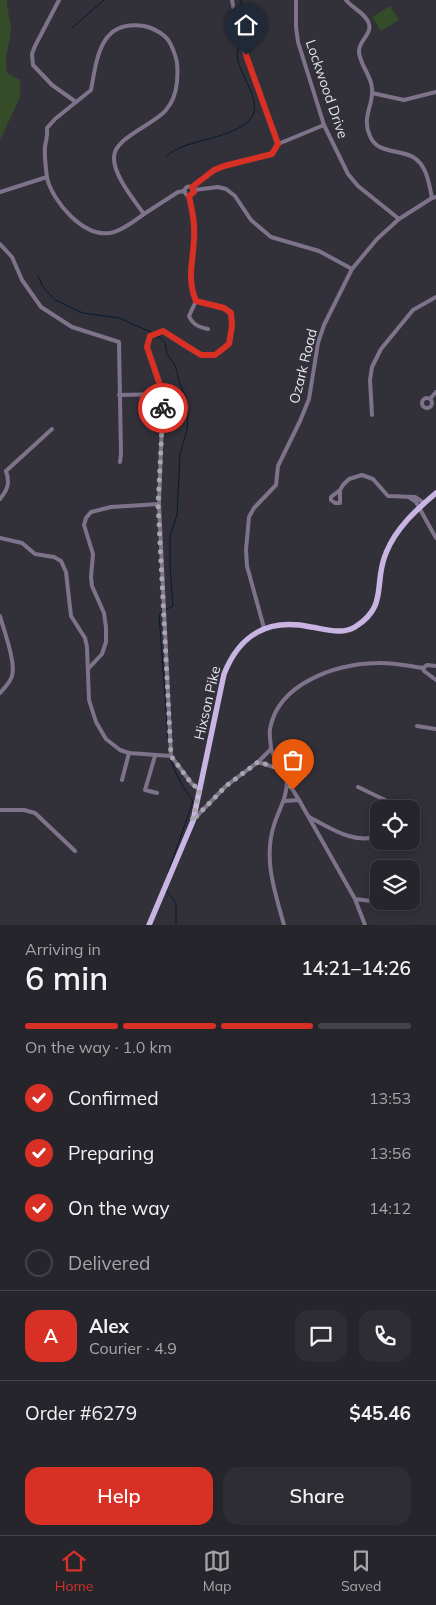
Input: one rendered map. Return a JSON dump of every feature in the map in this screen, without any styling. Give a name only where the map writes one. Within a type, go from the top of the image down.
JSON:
[{"type":"main road","name":"Hixson Pike","points":[[149,925],[192,821],[224,674],[231,658],[239,647],[255,632],[264,628],[298,624],[342,631],[353,628],[365,620],[375,607],[379,595],[382,565],[387,551],[400,529],[436,492]]},
{"type":"street","points":[[59,0],[35,46],[32,54],[33,65],[52,85],[76,102]]},
{"type":"street","points":[[232,0],[239,37],[278,144]]},
{"type":"street","name":"Lockwood Drive","points":[[296,0],[298,42],[324,125],[348,174],[358,186],[399,219]]},
{"type":"street","points":[[346,0],[369,23],[368,34],[362,41],[359,52],[370,78],[372,94],[366,124],[370,139],[379,146],[413,157],[418,161],[428,179],[434,197]]},
{"type":"street","points":[[144,214],[116,170],[114,156],[116,148],[126,139],[166,111],[176,94],[178,64],[170,42],[161,33],[149,27],[127,26],[115,31],[105,39],[99,50],[91,90],[55,119],[47,128],[48,134],[45,146],[47,177],[56,198],[72,217],[84,227],[101,233],[116,231],[144,214],[178,192],[185,191],[187,187],[226,188],[236,196],[251,220],[271,237],[319,251],[352,269]]},
{"type":"street","points":[[372,94],[404,100],[436,92]]},
{"type":"street","points":[[189,196],[193,194],[193,188],[214,170],[272,154],[278,144],[324,125]]},
{"type":"street","points":[[0,192],[47,177]]},
{"type":"street","points":[[185,191],[185,194],[189,196],[194,228],[190,280],[191,290],[196,301],[189,316],[191,322],[198,327],[208,328]]},
{"type":"street","name":"Ozark Road","points":[[264,628],[248,566],[246,550],[249,518],[254,508],[276,485],[278,466],[309,399],[318,343],[324,325],[352,269],[377,239],[399,219],[434,197]]},
{"type":"street","points":[[0,244],[12,257],[22,280],[41,307],[72,327],[119,342],[122,454],[120,462]]},
{"type":"street","points":[[372,415],[370,380],[372,367],[381,349],[413,310],[436,297]]},
{"type":"street","points":[[196,301],[224,308],[231,313],[232,326],[229,344],[215,355],[201,355],[163,331],[150,336],[147,347],[163,394],[158,504],[171,756],[192,784],[200,790]]},
{"type":"street","points":[[430,399],[436,392]]},
{"type":"street","points":[[119,395],[163,394]]},
{"type":"street","points":[[6,471],[52,429]]},
{"type":"street","points":[[0,470],[6,471]]},
{"type":"street","points":[[0,499],[8,487],[9,480],[6,471]]},
{"type":"street","points":[[340,490],[349,479],[362,475],[373,479],[388,496],[409,497],[422,505],[436,538]]},
{"type":"street","points":[[88,669],[102,654],[106,642],[106,628],[104,613],[92,586],[93,554],[84,524],[86,518],[91,512],[111,507],[158,504]]},
{"type":"street","points":[[0,538],[22,543],[35,554],[54,557],[61,561],[66,572],[71,616],[85,638],[89,700],[96,722],[106,739],[129,753],[171,756]]},
{"type":"street","points":[[0,616],[11,658],[12,676],[0,693]]},
{"type":"street","points":[[365,925],[355,899],[280,768],[271,749],[270,729],[278,710],[291,693],[310,679],[324,672],[375,663],[390,663],[423,668],[427,665],[436,666]]},
{"type":"street","points":[[423,668],[424,671],[436,680]]},
{"type":"street","points":[[417,726],[436,729]]},
{"type":"street","points":[[192,821],[226,786],[258,762],[271,749]]},
{"type":"street","points":[[122,780],[129,753]]},
{"type":"street","points":[[155,756],[145,790],[157,793]]},
{"type":"street","points":[[258,762],[280,768]]},
{"type":"street","points":[[284,925],[270,868],[273,826],[287,792],[287,781]]},
{"type":"street","points":[[358,787],[385,800]]},
{"type":"street","points":[[284,801],[298,800]]},
{"type":"street","points":[[0,810],[24,810],[36,813],[75,851]]},
{"type":"street","points":[[309,817],[356,839],[370,839]]},
{"type":"street","points":[[355,899],[370,901]]},
{"type":"green space","points":[[0,0],[7,0],[11,28],[6,61],[7,73],[20,80],[20,97],[0,140]]},
{"type":"green space","points":[[390,6],[399,20],[381,31],[372,17]]},
{"type":"waterway","points":[[72,28],[104,0]]},
{"type":"waterway","points":[[241,0],[246,36],[242,41]]},
{"type":"waterway","points":[[166,156],[187,145],[231,132],[248,122],[253,115],[253,97],[238,60],[237,52],[240,44]]},
{"type":"waterway","points":[[38,276],[43,287],[55,300],[83,313],[119,318],[153,333]]},
{"type":"waterway","points":[[156,335],[165,343],[167,354],[175,365],[186,398],[188,413],[187,430],[180,454],[177,515],[170,536],[173,606],[165,610]]},
{"type":"waterway","points":[[162,612],[159,614],[169,751]]},
{"type":"waterway","points":[[168,873],[193,801],[180,781],[171,760]]},
{"type":"waterway","points":[[166,890],[176,903],[176,925]]},
{"type":"way so far","points":[[163,408],[158,504],[171,756],[180,766],[185,777],[200,790],[192,821],[237,776],[258,762],[280,768],[293,790]]},
{"type":"route","points":[[163,408],[163,394],[147,347],[150,336],[163,331],[201,355],[215,355],[229,344],[232,326],[231,313],[224,308],[196,301],[191,290],[194,228],[189,196],[194,192],[192,187],[214,170],[272,154],[278,144],[246,55]]}]
